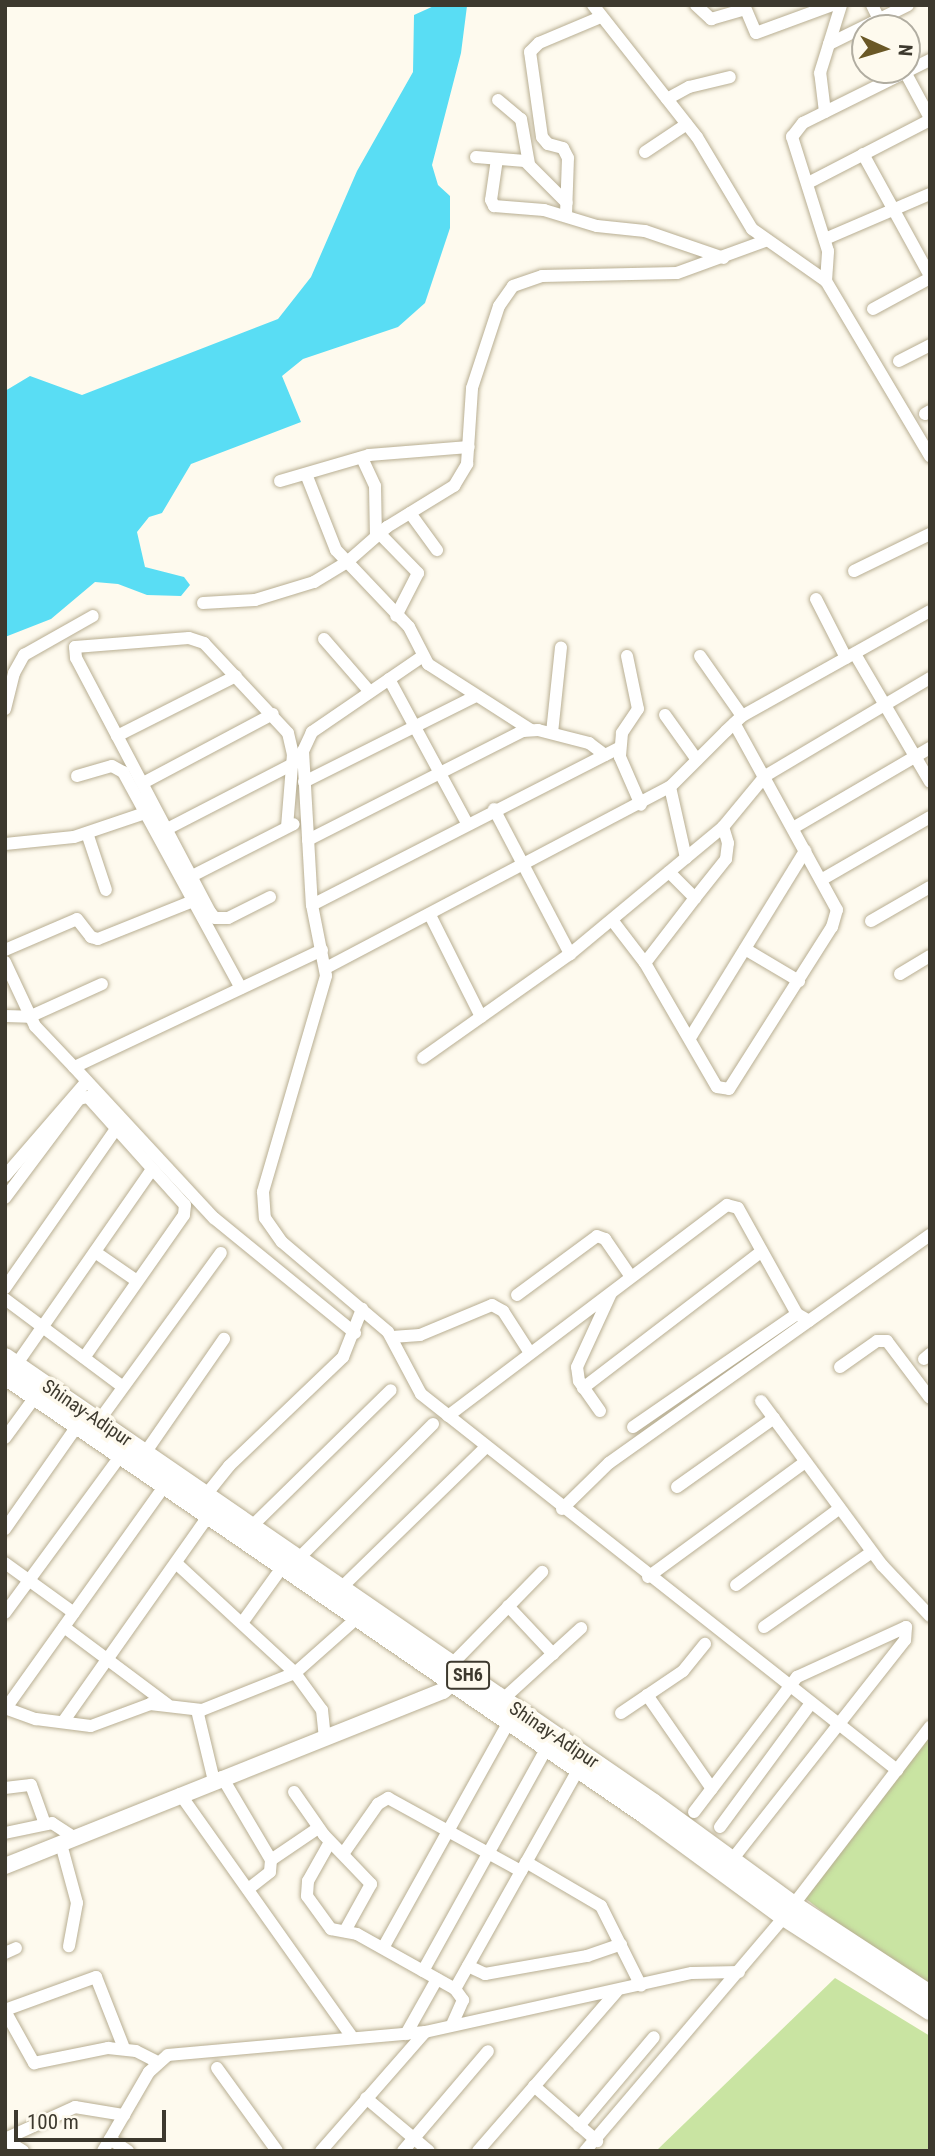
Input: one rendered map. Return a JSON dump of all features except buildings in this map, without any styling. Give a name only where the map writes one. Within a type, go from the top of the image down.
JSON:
[{"type":"main road","name":"Shinay-Adipur","points":[[9,1366],[35,1397],[165,1485],[204,1506],[290,1562],[341,1588],[456,1673],[508,1723],[789,1911],[930,2011]]},
{"type":"main road","name":"Shinay-Adipur","points":[[9,1366],[145,1453],[204,1506],[252,1526],[290,1562],[358,1618],[502,1700],[732,1860],[789,1911],[930,1994]]},
{"type":"street","points":[[593,5],[687,124],[752,229],[765,241],[826,281],[930,456]]},
{"type":"street","points":[[696,5],[711,19],[745,7],[755,33],[832,5]]},
{"type":"street","points":[[825,112],[819,83],[841,5]]},
{"type":"street","points":[[566,209],[568,158],[563,148],[548,144],[542,137],[530,52],[538,43],[601,17]]},
{"type":"street","points":[[829,44],[851,36]]},
{"type":"street","points":[[667,99],[689,87],[730,77]]},
{"type":"street","points":[[826,281],[829,263],[825,239],[792,137],[803,123],[880,84]]},
{"type":"street","points":[[807,183],[930,119],[912,84]]},
{"type":"street","points":[[498,100],[521,119],[529,164],[566,209],[597,226],[645,231],[724,258]]},
{"type":"street","points":[[645,152],[687,124]]},
{"type":"street","points":[[863,154],[930,277],[873,309]]},
{"type":"street","points":[[476,158],[529,164]]},
{"type":"street","points":[[497,159],[491,200],[494,206],[566,209]]},
{"type":"street","points":[[825,239],[930,194]]},
{"type":"street","points":[[203,603],[269,597],[314,582],[346,563],[378,534],[454,486],[467,464],[472,388],[499,306],[513,286],[542,276],[677,273],[765,241]]},
{"type":"street","points":[[899,361],[930,345]]},
{"type":"street","points":[[280,481],[362,458],[470,447]]},
{"type":"street","points":[[362,458],[375,486],[378,534],[418,573],[396,616]]},
{"type":"street","points":[[306,474],[324,529],[346,563],[415,636],[422,656],[435,670],[531,730],[589,743],[605,755]]},
{"type":"street","points":[[410,513],[437,550]]},
{"type":"street","points":[[854,571],[930,534]]},
{"type":"street","points":[[816,599],[850,656],[885,705],[930,782]]},
{"type":"street","points":[[326,968],[640,805],[670,787],[738,720],[930,611]]},
{"type":"street","points":[[5,709],[13,673],[24,655],[93,616]]},
{"type":"street","points":[[270,897],[221,920],[210,912],[76,658],[79,644],[197,639],[273,714],[288,733],[293,764],[287,827]]},
{"type":"street","points":[[324,639],[370,692]]},
{"type":"street","points":[[552,733],[561,648]]},
{"type":"street","points":[[422,656],[312,732],[303,751],[312,905],[326,968],[261,1205],[272,1233],[392,1337],[421,1394],[648,1577],[897,1770]]},
{"type":"street","points":[[627,656],[638,709],[622,733],[620,748],[623,772],[640,805]]},
{"type":"street","points":[[612,920],[645,963],[717,1087],[729,1089],[799,981],[836,917],[821,880],[738,720],[700,656]]},
{"type":"street","points":[[117,736],[236,676]]},
{"type":"street","points":[[423,1058],[570,954],[612,920],[723,827],[765,776],[930,678]]},
{"type":"street","points":[[389,679],[467,823]]},
{"type":"street","points":[[304,782],[476,696]]},
{"type":"street","points":[[143,783],[273,714]]},
{"type":"street","points":[[665,715],[697,760]]},
{"type":"street","points":[[308,840],[531,730]]},
{"type":"street","points":[[312,905],[494,809],[620,748]]},
{"type":"street","points":[[793,828],[930,748]]},
{"type":"street","points":[[167,829],[293,764]]},
{"type":"street","points":[[77,776],[120,768],[241,988]]},
{"type":"street","points":[[670,787],[686,858]]},
{"type":"street","points":[[494,809],[570,954]]},
{"type":"street","points":[[5,844],[87,833],[145,813]]},
{"type":"street","points":[[821,880],[930,817]]},
{"type":"street","points":[[192,876],[306,818]]},
{"type":"street","points":[[645,963],[726,859],[728,843],[723,827]]},
{"type":"street","points":[[87,833],[106,890]]},
{"type":"street","points":[[690,1038],[805,851]]},
{"type":"street","points":[[669,872],[695,898]]},
{"type":"street","points":[[872,921],[930,887]]},
{"type":"street","points":[[5,950],[77,919],[91,937],[98,939],[194,901]]},
{"type":"street","points":[[430,915],[481,1017]]},
{"type":"street","points":[[745,949],[799,981]]},
{"type":"street","points":[[74,1067],[322,950]]},
{"type":"street","points":[[900,974],[930,956]]},
{"type":"street","points":[[5,962],[29,1017],[214,1218],[355,1333]]},
{"type":"street","points":[[5,1016],[29,1017],[102,984]]},
{"type":"street","points":[[5,1176],[87,1081]]},
{"type":"street","points":[[5,1198],[79,1099],[92,1099],[151,1171],[182,1201],[185,1210],[83,1358]]},
{"type":"street","points":[[5,1288],[116,1129]]},
{"type":"street","points":[[9,1366],[42,1327],[151,1171]]},
{"type":"street","points":[[448,1416],[727,1205],[738,1208],[797,1314],[809,1321]]},
{"type":"street","points":[[562,1508],[609,1463],[930,1235]]},
{"type":"street","points":[[517,1294],[597,1236],[605,1239],[631,1277]]},
{"type":"street","points":[[583,1388],[762,1251]]},
{"type":"street","points":[[95,1252],[137,1281]]},
{"type":"street","points":[[99,1422],[221,1253]]},
{"type":"street","points":[[600,1411],[583,1388],[577,1367],[612,1291]]},
{"type":"street","points":[[5,1299],[123,1387]]},
{"type":"street","points":[[392,1337],[420,1335],[492,1305],[503,1311],[530,1353]]},
{"type":"street","points":[[64,1723],[176,1563],[204,1506],[229,1466],[343,1357],[355,1333],[362,1309]]},
{"type":"street","points":[[633,1427],[797,1314]]},
{"type":"street","points":[[145,1453],[225,1339]]},
{"type":"street","points":[[840,1367],[877,1341],[887,1341],[930,1398]]},
{"type":"street","points":[[252,1526],[391,1390]]},
{"type":"street","points":[[5,1438],[35,1397]]},
{"type":"street","points":[[761,1401],[873,1552],[930,1616]]},
{"type":"street","points":[[677,1487],[774,1418]]},
{"type":"street","points":[[242,1623],[290,1562],[433,1424]]},
{"type":"street","points":[[5,1529],[77,1426]]},
{"type":"street","points":[[341,1588],[486,1447]]},
{"type":"street","points":[[5,1613],[121,1455]]},
{"type":"street","points":[[648,1577],[805,1462]]},
{"type":"street","points":[[165,1485],[6,1708],[64,1723],[100,1725],[141,1705],[197,1710],[295,1673],[358,1618]]},
{"type":"street","points":[[736,1585],[840,1508]]},
{"type":"street","points":[[764,1628],[873,1552]]},
{"type":"street","points":[[5,1563],[74,1613]]},
{"type":"street","points":[[176,1563],[295,1673],[322,1710],[325,1737]]},
{"type":"street","points":[[5,1866],[325,1737],[456,1673],[508,1606],[542,1572]]},
{"type":"street","points":[[508,1606],[553,1654]]},
{"type":"street","points":[[64,1627],[169,1706]]},
{"type":"street","points":[[694,1812],[789,1686],[805,1672],[906,1627],[905,1640],[732,1860]]},
{"type":"street","points":[[502,1700],[581,1628]]},
{"type":"street","points":[[621,1713],[683,1671],[705,1644]]},
{"type":"street","points":[[647,1695],[712,1790]]},
{"type":"street","points":[[720,1828],[811,1703]]},
{"type":"street","points":[[197,1710],[218,1779],[271,1860],[271,1872],[247,1889]]},
{"type":"street","points":[[383,1948],[508,1723]]},
{"type":"street","points":[[586,2151],[789,1911],[930,1727]]},
{"type":"street","points":[[422,1971],[546,1749]]},
{"type":"street","points":[[455,1989],[578,1770]]},
{"type":"street","points":[[5,1788],[31,1786],[45,1824]]},
{"type":"street","points":[[294,1792],[318,1828],[371,1884],[345,1931]]},
{"type":"street","points":[[180,1794],[352,2037]]},
{"type":"street","points":[[343,1854],[378,1804],[388,1798],[489,1852],[594,1900],[621,1944],[641,1986]]},
{"type":"street","points":[[5,1833],[56,1824],[68,1841],[77,1903],[69,1946]]},
{"type":"street","points":[[271,1860],[318,1828]]},
{"type":"street","points":[[330,1842],[305,1891],[328,1926],[383,1948],[455,1989],[463,2000],[452,2025]]},
{"type":"street","points":[[468,1966],[485,1974],[587,1956],[621,1944]]},
{"type":"street","points":[[103,2151],[158,2062],[185,2052],[425,2032],[617,1992],[692,1973],[739,1972]]},
{"type":"street","points":[[124,2048],[96,1977],[5,2010],[34,2063],[124,2048],[158,2062]]},
{"type":"street","points":[[405,2034],[437,1979]]},
{"type":"street","points":[[478,2151],[617,1992]]},
{"type":"street","points":[[321,2151],[425,2032]]},
{"type":"street","points":[[579,2126],[654,2037]]},
{"type":"street","points":[[403,2151],[488,2051]]},
{"type":"street","points":[[217,2068],[276,2150]]},
{"type":"street","points":[[534,2086],[597,2141]]},
{"type":"street","points":[[366,2098],[429,2151]]},
{"type":"street","points":[[5,2139],[75,2107],[124,2115]]},
{"type":"street","points":[[5,2139],[23,2151]]},
{"type":"street","points":[[110,2139],[128,2151]]},
{"type":"green space","points":[[930,1726],[930,1988],[896,1969],[796,1891]]},
{"type":"green space","points":[[835,1978],[930,2036],[930,2151],[656,2151]]},
{"type":"water","points":[[436,5],[467,6],[461,53],[432,165],[438,185],[450,196],[450,228],[425,303],[398,327],[303,359],[282,376],[301,422],[191,464],[162,513],[149,517],[137,532],[145,567],[184,577],[190,585],[181,596],[147,595],[118,584],[95,582],[51,619],[5,637],[5,391],[30,376],[82,395],[278,319],[311,277],[357,171],[413,72],[414,15]]}]
